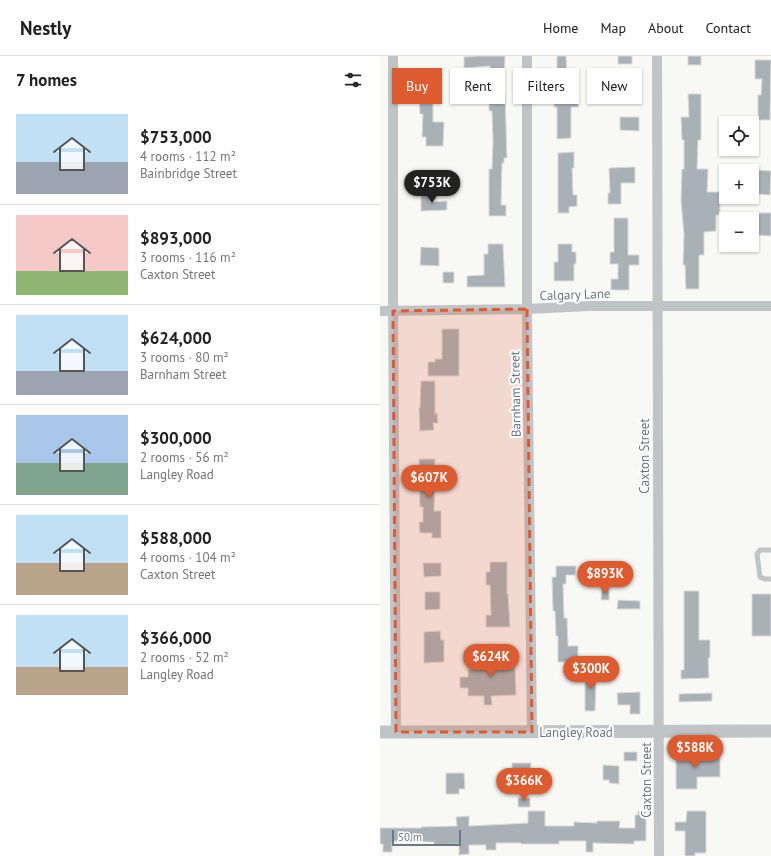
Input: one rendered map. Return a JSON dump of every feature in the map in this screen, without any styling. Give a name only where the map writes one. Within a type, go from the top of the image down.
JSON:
[{"type":"street","points":[[393,56],[396,732]]},
{"type":"street","name":"Barnham Street","points":[[527,56],[532,732]]},
{"type":"street","name":"Caxton Street","points":[[657,56],[659,856]]},
{"type":"street","name":"Calgary Lane","points":[[380,311],[528,309],[589,306],[771,306]]},
{"type":"street","name":"Langley Road","points":[[380,732],[771,731]]},
{"type":"lane","points":[[771,550],[760,550],[757,554],[760,577],[771,579]]},
{"type":"highlighted area","points":[[527,309],[532,732],[396,732],[393,311]]},
{"type":"building","points":[[505,56],[505,68],[490,68],[490,66],[464,68],[464,57]]},
{"type":"building","points":[[557,56],[566,56],[567,68],[557,68]]},
{"type":"building","points":[[618,56],[632,56],[632,64],[618,64]]},
{"type":"building","points":[[688,56],[701,56],[701,65],[688,65]]},
{"type":"building","points":[[755,60],[771,60],[770,120],[759,120],[758,95],[761,95],[762,79],[755,79]]},
{"type":"building","points":[[505,94],[507,158],[504,158],[504,163],[502,163],[501,205],[506,205],[506,216],[489,216],[489,169],[492,169],[493,141],[492,111],[489,111],[489,104],[505,104]]},
{"type":"building","points":[[688,94],[701,94],[701,140],[698,140],[697,169],[708,169],[707,192],[719,192],[720,212],[719,215],[716,215],[716,231],[704,232],[704,255],[699,255],[699,289],[686,289],[685,265],[683,265],[684,234],[681,201],[682,169],[684,169],[684,140],[682,140],[681,117],[689,117]]},
{"type":"building","points":[[420,104],[433,104],[433,122],[444,122],[443,146],[426,146],[426,137],[422,137],[423,114],[420,114]]},
{"type":"building","points":[[554,104],[578,104],[578,107],[571,107],[571,138],[557,139],[557,107],[554,107]]},
{"type":"building","points":[[620,117],[639,117],[639,131],[620,130]]},
{"type":"building","points":[[574,152],[574,168],[572,168],[573,195],[577,195],[577,206],[569,207],[569,213],[558,213],[558,153]]},
{"type":"building","points":[[635,167],[635,183],[621,183],[621,204],[608,204],[608,193],[610,193],[609,168]]},
{"type":"building","points":[[759,170],[771,171],[770,195],[759,194]]},
{"type":"building","points":[[421,195],[430,195],[430,202],[447,201],[447,210],[421,211]]},
{"type":"building","points":[[759,213],[771,213],[771,236],[759,235]]},
{"type":"building","points":[[614,218],[628,218],[628,255],[639,255],[639,265],[629,265],[629,290],[611,290],[611,279],[618,279],[618,264],[610,264],[610,252],[614,252]]},
{"type":"building","points":[[488,244],[503,244],[505,287],[467,287],[467,276],[484,275],[484,254],[488,254]]},
{"type":"building","points":[[558,244],[572,244],[572,252],[576,252],[574,281],[554,281],[554,262],[558,262]]},
{"type":"building","points":[[421,247],[439,248],[439,266],[420,265]]},
{"type":"building","points":[[443,272],[454,272],[454,283],[443,283]]},
{"type":"building","points":[[442,329],[459,329],[459,376],[428,376],[428,362],[435,362],[435,359],[442,359]]},
{"type":"building","points":[[421,381],[435,381],[435,414],[437,413],[438,423],[433,423],[434,430],[420,431],[419,408]]},
{"type":"building","points":[[419,459],[435,459],[434,511],[441,511],[441,538],[432,538],[432,533],[420,533],[419,522],[423,522],[423,507],[420,507]]},
{"type":"building","points":[[490,562],[507,562],[507,594],[510,627],[486,627],[486,615],[491,615],[490,585],[486,585],[486,572],[490,572]]},
{"type":"building","points":[[423,563],[441,563],[441,576],[424,577]]},
{"type":"building","points":[[556,566],[576,566],[575,575],[566,575],[566,584],[563,584],[564,618],[567,618],[568,646],[578,646],[578,662],[558,662],[558,636],[556,636],[555,611],[553,611],[552,577],[556,577]]},
{"type":"building","points":[[602,589],[609,589],[609,600],[601,600]]},
{"type":"building","points":[[684,591],[699,591],[699,640],[710,640],[710,658],[708,658],[709,678],[681,679],[681,670],[684,670]]},
{"type":"building","points":[[425,592],[440,592],[440,609],[425,610]]},
{"type":"building","points":[[752,594],[771,594],[771,636],[752,636]]},
{"type":"building","points":[[618,600],[640,601],[640,609],[617,609]]},
{"type":"building","points":[[440,631],[441,640],[444,640],[444,662],[424,663],[424,632]]},
{"type":"building","points":[[488,644],[503,645],[503,669],[515,668],[516,695],[491,696],[492,705],[484,705],[484,696],[468,696],[468,688],[460,688],[460,677],[468,677],[468,669],[488,669]]},
{"type":"building","points":[[591,668],[599,670],[596,681],[595,711],[585,711],[585,684]]},
{"type":"building","points":[[640,692],[640,714],[630,714],[630,705],[618,705],[617,693]]},
{"type":"building","points":[[712,693],[712,701],[679,702],[679,694]]},
{"type":"building","points":[[624,752],[637,752],[637,761],[624,761]]},
{"type":"building","points":[[676,753],[697,753],[697,756],[720,756],[720,777],[697,777],[697,789],[676,789]]},
{"type":"building","points":[[512,763],[531,763],[530,777],[512,777]]},
{"type":"building","points":[[603,765],[619,766],[619,784],[609,783],[609,780],[603,780]]},
{"type":"building","points":[[446,773],[464,773],[465,789],[459,789],[459,794],[446,794]]},
{"type":"building","points":[[518,798],[530,798],[530,807],[518,807]]},
{"type":"building","points":[[528,811],[545,811],[545,826],[574,826],[574,822],[597,823],[597,821],[620,821],[619,828],[635,828],[635,815],[638,815],[638,811],[646,811],[646,841],[634,841],[634,844],[593,843],[593,852],[586,852],[586,841],[559,841],[559,844],[496,843],[496,850],[486,850],[486,845],[469,845],[469,854],[459,855],[459,844],[434,845],[434,842],[392,841],[392,852],[383,852],[383,844],[380,844],[380,828],[457,826],[456,817],[469,816],[469,826],[528,823]]},
{"type":"building","points":[[687,811],[706,811],[706,853],[695,853],[695,856],[685,856],[685,831],[675,831],[675,822],[686,822]]}]
